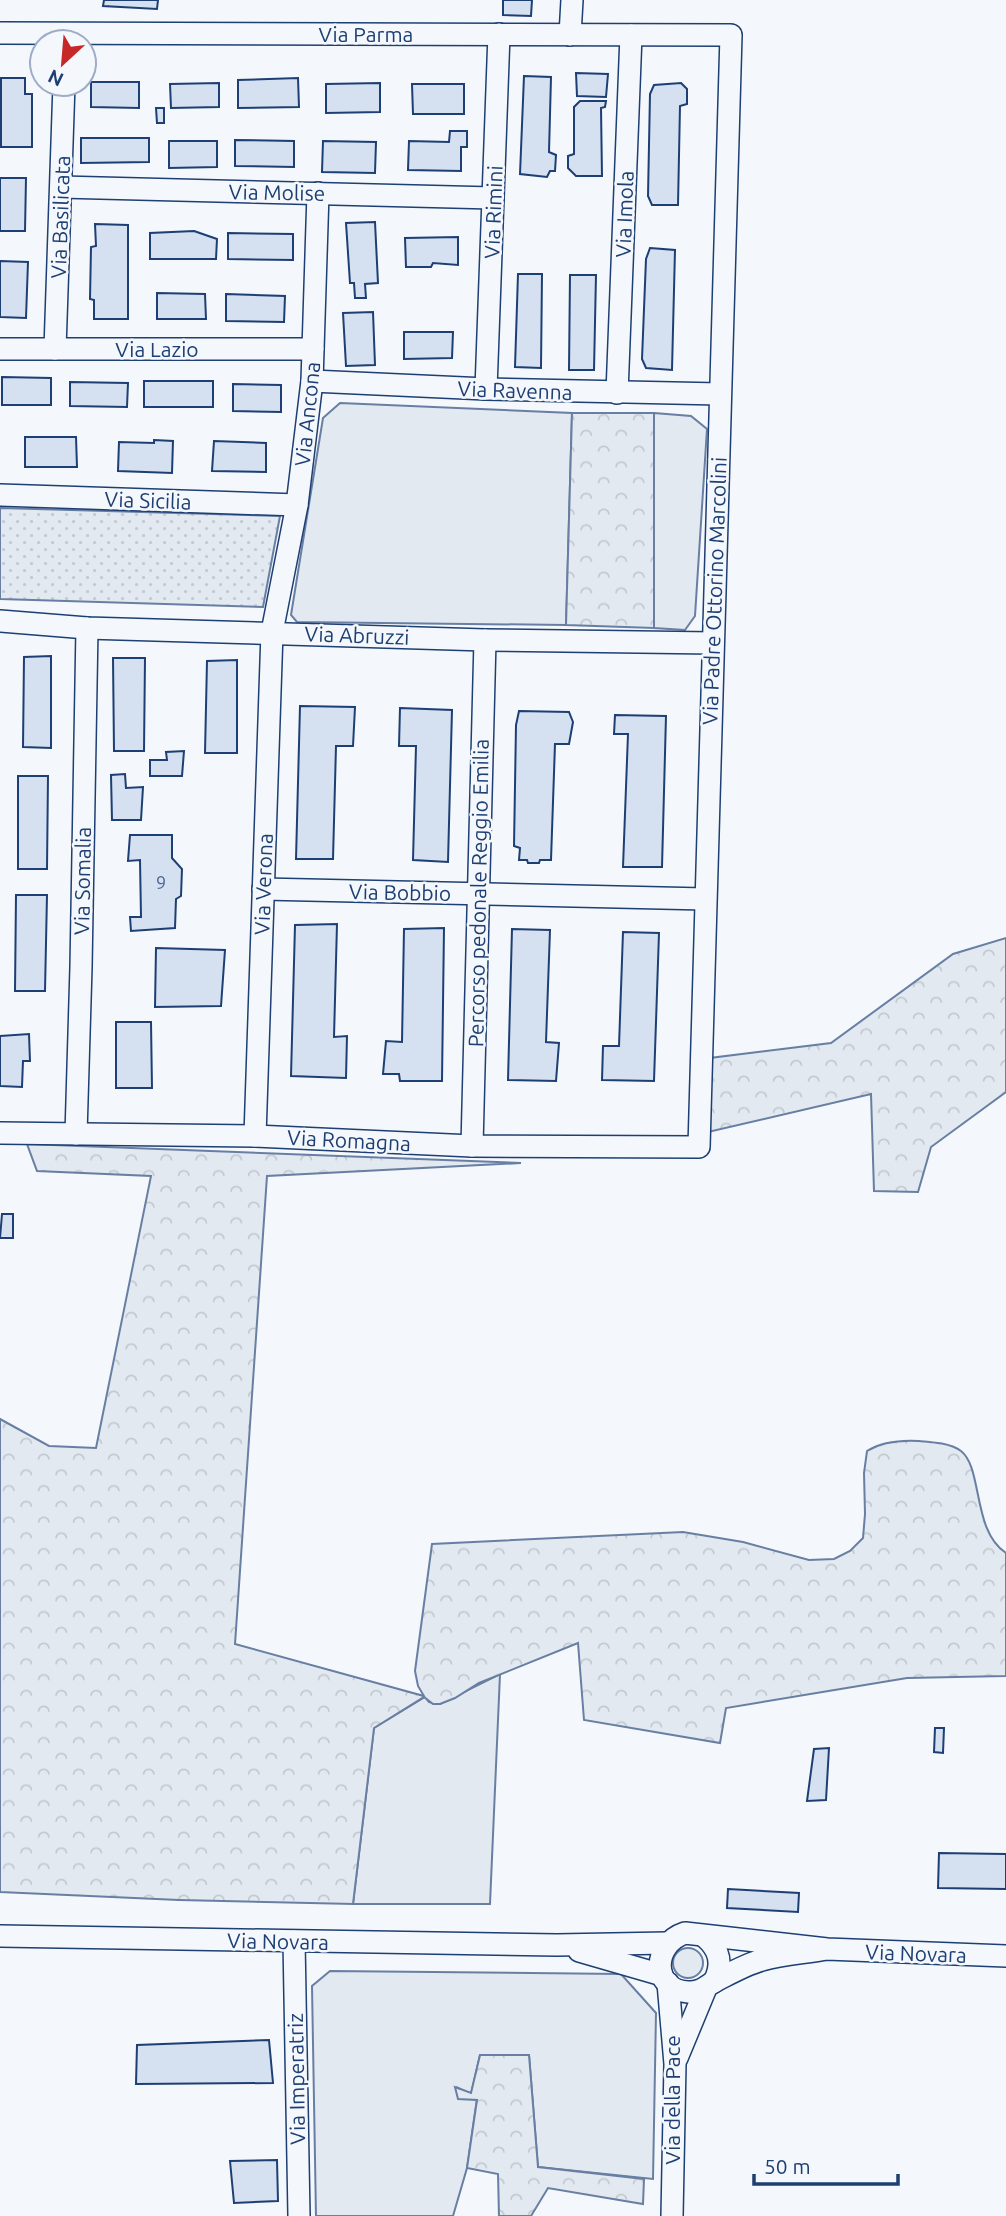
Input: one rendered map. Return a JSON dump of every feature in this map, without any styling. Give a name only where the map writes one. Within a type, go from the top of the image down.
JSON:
[{"type":"street","points":[[570,35],[572,0]]},
{"type":"street","name":"Via Parma","points":[[0,33],[28,35]]},
{"type":"street","name":"Via Rimini","points":[[486,389],[499,34]]},
{"type":"street","name":"Via Imola","points":[[617,393],[631,35]]},
{"type":"street","name":"Via Parma","points":[[98,38],[731,35]]},
{"type":"street","name":"Via Padre Ottorino Marcolini","points":[[699,1147],[731,35]]},
{"type":"street","name":"Via Basilicata","points":[[55,349],[64,98]]},
{"type":"street","name":"Via Molise","points":[[61,187],[493,198]]},
{"type":"street","name":"Via Ancona","points":[[272,632],[297,505],[312,381],[318,193]]},
{"type":"street","name":"Via Lazio","points":[[0,349],[313,349]]},
{"type":"street","name":"Via Ravenna","points":[[312,381],[486,389],[720,394]]},
{"type":"street","name":"Via Sicilia","points":[[0,495],[297,505]]},
{"type":"street","name":"Via Abruzzi","points":[[0,621],[87,628],[485,640],[713,643]]},
{"type":"street","name":"Via Somalia","points":[[76,1134],[87,628]]},
{"type":"street","name":"Via Verona","points":[[254,1136],[272,632]]},
{"type":"street","name":"Percorso pedonale Reggio Emilia","points":[[472,1146],[485,640]]},
{"type":"street","name":"Via Bobbio","points":[[263,889],[705,899]]},
{"type":"street","name":"Via Romagna","points":[[0,1133],[254,1136],[472,1146],[699,1147]]},
{"type":"street","name":"Via Novara","points":[[0,1936],[557,1945],[667,1943],[685,1933],[695,1933],[705,1937],[827,1949],[1006,1956]]},
{"type":"street","points":[[675,2064],[710,1985],[719,1973],[718,1952],[705,1937]]},
{"type":"street","name":"Via Imperatriz","points":[[294,1941],[299,2216]]},
{"type":"street","points":[[665,1979],[660,1958],[667,1943]]},
{"type":"street","name":"Via Novara","points":[[557,1945],[665,1979],[676,1989],[686,1992],[696,1992],[762,1960],[827,1949]]},
{"type":"street","name":"Via della Pace","points":[[665,1979],[675,2064],[672,2216]]},
{"type":"green space","points":[[340,403],[572,413],[566,625],[297,622],[291,615],[323,418]]},
{"type":"green space","points":[[572,413],[654,413],[654,628],[566,625]]},
{"type":"green space","points":[[654,413],[691,416],[707,429],[695,616],[685,630],[654,628]]},
{"type":"green space","points":[[0,508],[280,516],[263,607],[0,599]]},
{"type":"green space","points":[[1006,938],[1006,1092],[931,1147],[918,1192],[874,1191],[871,1094],[708,1132],[710,1058],[831,1043],[953,954]]},
{"type":"green space","points":[[27,1144],[521,1163],[267,1176],[235,1644],[424,1696],[418,1686],[415,1671],[432,1544],[683,1532],[743,1542],[809,1560],[834,1559],[850,1551],[863,1538],[867,1451],[892,1442],[919,1441],[952,1446],[968,1459],[988,1530],[995,1543],[1006,1553],[1006,1676],[907,1678],[726,1708],[720,1743],[584,1720],[578,1643],[479,1683],[440,1704],[433,1704],[424,1697],[374,1728],[353,1904],[0,1892],[0,1419],[49,1446],[96,1448],[151,1176],[37,1171]]},
{"type":"green space","points":[[500,1674],[490,1904],[353,1904],[374,1728],[425,1697],[429,1702],[440,1704]]},
{"type":"green space","points":[[688,1948],[694,1949],[702,1957],[702,1969],[694,1977],[688,1978],[682,1977],[674,1969],[673,1963],[674,1957],[682,1949]]},
{"type":"green space","points":[[330,1971],[621,1974],[656,2013],[653,2179],[538,2167],[529,2055],[480,2055],[471,2094],[456,2087],[477,2099],[467,2168],[453,2216],[316,2216],[312,1986]]},
{"type":"green space","points":[[480,2055],[529,2055],[538,2167],[644,2179],[643,2204],[548,2188],[531,2216],[499,2216],[498,2174],[467,2168],[477,2100],[458,2099],[455,2087],[471,2093]]},
{"type":"building","points":[[104,0],[158,0],[157,9],[103,6]]},
{"type":"building","points":[[503,0],[532,0],[531,16],[503,15]]},
{"type":"building","points":[[576,73],[608,74],[606,97],[577,96]]},
{"type":"building","points":[[524,76],[551,77],[549,152],[556,155],[555,171],[550,171],[547,177],[520,174]]},
{"type":"building","points":[[1,78],[25,78],[25,94],[32,98],[32,147],[1,147]]},
{"type":"building","points":[[298,78],[299,107],[238,108],[238,80]]},
{"type":"building","points":[[98,82],[139,82],[139,108],[91,107],[91,98],[98,98]]},
{"type":"building","points":[[219,83],[219,107],[171,108],[170,84]]},
{"type":"building","points":[[380,83],[380,112],[326,113],[326,84]]},
{"type":"building","points":[[681,83],[687,89],[687,104],[680,106],[678,205],[652,205],[648,196],[650,94],[654,85]]},
{"type":"building","points":[[412,84],[464,84],[464,114],[413,114]]},
{"type":"building","points":[[580,101],[606,101],[605,107],[601,108],[602,176],[576,176],[568,168],[568,156],[574,154],[574,107]]},
{"type":"building","points":[[156,108],[164,108],[164,123],[157,123]]},
{"type":"building","points":[[450,131],[467,131],[467,147],[461,147],[461,171],[408,170],[409,141],[449,142]]},
{"type":"building","points":[[81,138],[149,138],[149,162],[81,163]]},
{"type":"building","points":[[235,140],[294,141],[294,167],[235,166]]},
{"type":"building","points":[[169,141],[217,141],[217,167],[169,168]]},
{"type":"building","points":[[323,141],[376,142],[375,173],[322,172]]},
{"type":"building","points":[[0,178],[26,178],[25,231],[0,231]]},
{"type":"building","points":[[375,222],[378,283],[365,284],[366,298],[355,298],[354,283],[350,283],[346,223]]},
{"type":"building","points":[[95,224],[128,225],[128,319],[94,319],[94,300],[90,299],[91,247],[96,246]]},
{"type":"building","points":[[194,231],[217,239],[216,259],[150,259],[150,233]]},
{"type":"building","points":[[228,233],[293,234],[293,260],[228,259]]},
{"type":"building","points":[[458,237],[458,265],[433,263],[431,267],[406,267],[405,238]]},
{"type":"building","points":[[650,248],[675,250],[672,370],[646,368],[642,359],[646,259]]},
{"type":"building","points":[[0,261],[28,262],[26,318],[0,317]]},
{"type":"building","points":[[518,274],[542,274],[541,368],[515,367]]},
{"type":"building","points":[[570,275],[596,275],[594,370],[569,370]]},
{"type":"building","points":[[157,293],[205,294],[206,319],[157,319]]},
{"type":"building","points":[[226,294],[285,296],[284,322],[226,321]]},
{"type":"building","points":[[373,312],[375,365],[346,366],[343,313]]},
{"type":"building","points":[[404,332],[453,332],[452,358],[404,359]]},
{"type":"building","points":[[2,377],[51,378],[51,405],[2,405]]},
{"type":"building","points":[[144,381],[213,381],[213,407],[144,407]]},
{"type":"building","points":[[70,382],[128,383],[127,407],[70,406]]},
{"type":"building","points":[[233,384],[281,385],[281,412],[233,411]]},
{"type":"building","points":[[25,437],[76,437],[77,467],[25,467]]},
{"type":"building","points":[[154,440],[173,441],[172,473],[118,471],[119,442],[154,443]]},
{"type":"building","points":[[214,441],[266,443],[266,472],[212,471]]},
{"type":"building","points":[[51,656],[51,748],[23,747],[24,657]]},
{"type":"building","points":[[113,658],[145,658],[144,751],[114,751]]},
{"type":"building","points":[[237,660],[237,753],[205,753],[207,661]]},
{"type":"building","points":[[300,706],[355,707],[353,746],[336,746],[333,859],[296,859]]},
{"type":"building","points":[[400,708],[452,710],[448,862],[413,860],[416,746],[399,746]]},
{"type":"building","points":[[519,711],[569,712],[573,722],[569,744],[555,744],[551,860],[540,860],[539,863],[519,860],[520,848],[514,846],[516,725]]},
{"type":"building","points":[[615,715],[666,716],[662,867],[623,867],[628,734],[614,734]]},
{"type":"building","points":[[184,751],[182,776],[150,776],[150,760],[167,760],[166,752]]},
{"type":"building","points":[[125,774],[126,788],[143,787],[141,820],[112,820],[111,775]]},
{"type":"building","points":[[18,776],[48,776],[47,869],[18,869]]},
{"type":"building","points":[[130,835],[172,835],[172,858],[182,869],[181,896],[176,899],[175,928],[131,931],[130,917],[141,917],[140,860],[128,861]]},
{"type":"building","points":[[16,895],[47,895],[45,991],[15,991]]},
{"type":"building","points":[[337,924],[334,1037],[347,1036],[346,1078],[291,1076],[295,925]]},
{"type":"building","points":[[444,928],[442,1081],[400,1081],[399,1074],[383,1074],[386,1041],[402,1042],[404,929]]},
{"type":"building","points":[[512,929],[550,930],[546,1042],[559,1043],[556,1081],[508,1080]]},
{"type":"building","points":[[623,932],[659,933],[654,1081],[602,1080],[603,1046],[619,1046]]},
{"type":"building","points":[[156,948],[225,950],[221,1006],[155,1007]]},
{"type":"building","points":[[116,1022],[151,1022],[152,1088],[116,1088]]},
{"type":"building","points":[[29,1034],[30,1061],[23,1061],[22,1087],[0,1086],[0,1036]]},
{"type":"building","points":[[2,1214],[13,1214],[13,1238],[0,1238]]},
{"type":"building","points":[[935,1728],[944,1728],[943,1753],[934,1752]]},
{"type":"building","points":[[829,1748],[826,1800],[807,1801],[814,1749]]},
{"type":"building","points":[[939,1853],[1006,1854],[1006,1889],[938,1888]]},
{"type":"building","points":[[728,1889],[799,1893],[798,1912],[727,1908]]},
{"type":"building","points":[[269,2040],[273,2083],[136,2084],[137,2045]]},
{"type":"building","points":[[277,2160],[278,2201],[234,2203],[230,2161]]}]
